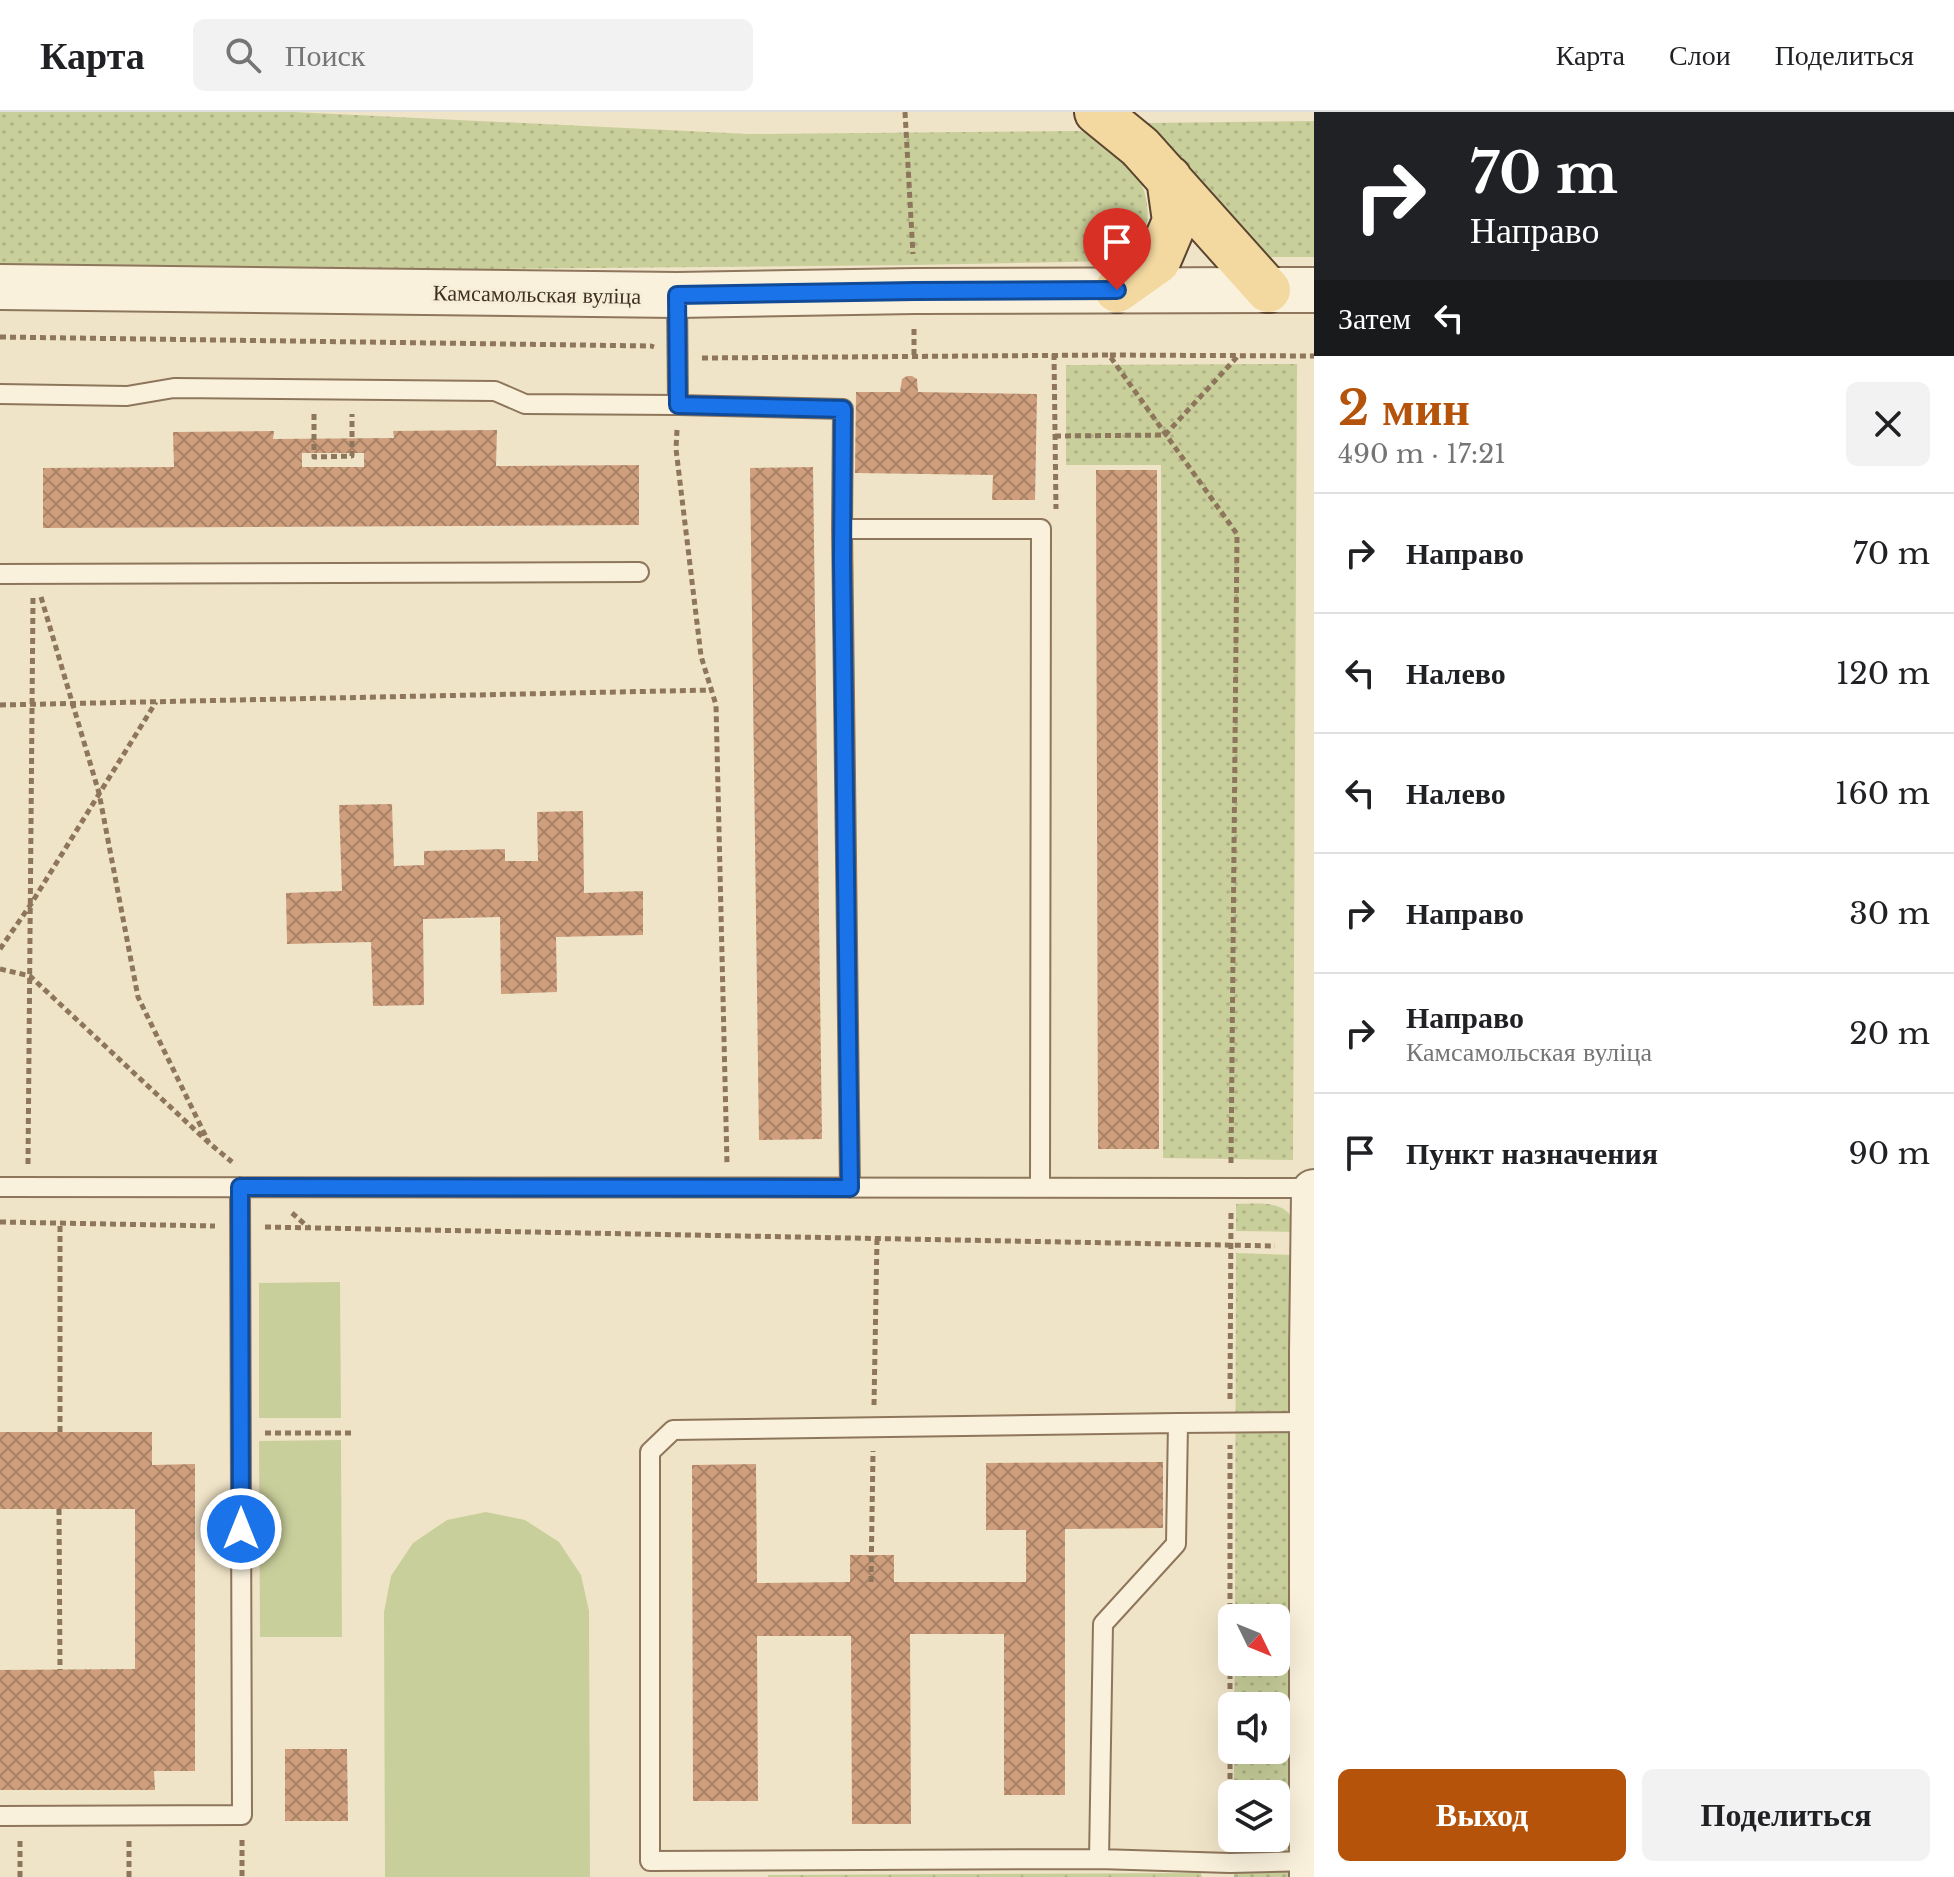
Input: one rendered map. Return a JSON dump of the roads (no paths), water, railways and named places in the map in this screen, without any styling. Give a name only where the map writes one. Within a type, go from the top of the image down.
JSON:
[{"type":"main road","points":[[1097,112],[1140,147],[1268,290]]},
{"type":"main road","points":[[1117,290],[1158,261],[1175,221],[1169,178]]},
{"type":"street","name":"Камсамольская вуліца","points":[[0,287],[677,295],[1314,290]]},
{"type":"street","points":[[1312,1869],[1312,1422],[1304,1264],[1314,1190]]},
{"type":"lane","points":[[677,295],[678,405]]},
{"type":"lane","points":[[0,394],[127,396],[174,388],[495,391],[525,404],[843,409],[850,1188]]},
{"type":"lane","points":[[842,529],[1041,529],[1040,1188]]},
{"type":"lane","points":[[0,574],[639,572]]},
{"type":"lane","points":[[0,1187],[1314,1190]]},
{"type":"lane","points":[[0,1816],[242,1815],[240,1187]]},
{"type":"lane","points":[[1312,1422],[673,1430],[650,1452],[650,1861],[1099,1859],[1312,1869]]},
{"type":"lane","points":[[1099,1859],[1103,1624],[1176,1544],[1178,1423]]}]
